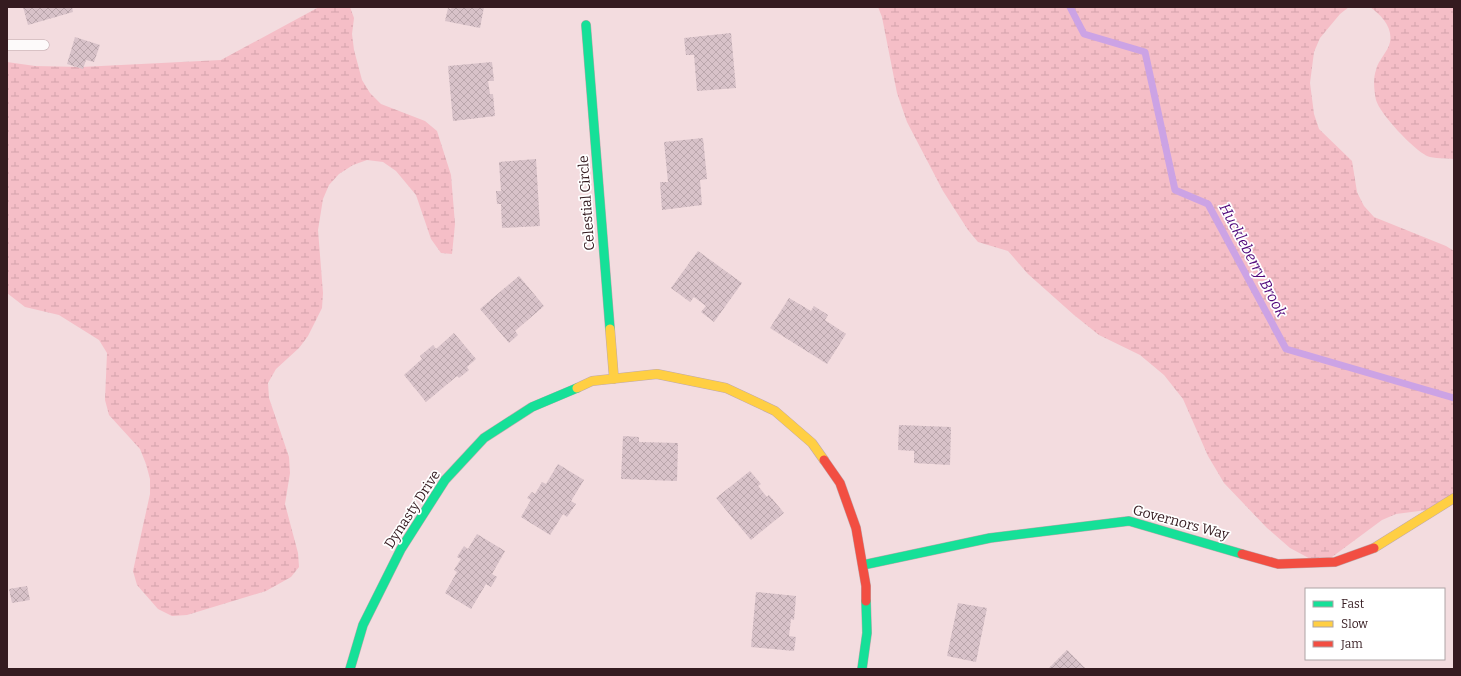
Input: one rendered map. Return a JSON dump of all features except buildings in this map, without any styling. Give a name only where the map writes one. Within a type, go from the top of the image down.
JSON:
[{"type":"street","name":"Celestial Circle","points":[[586,25],[614,379]]},
{"type":"street","name":"Dynasty Drive","points":[[350,669],[363,625],[401,549],[445,480],[484,438],[532,407],[592,382],[657,374],[726,388],[774,411],[812,443],[840,483],[856,528],[866,586],[867,633],[862,669]]},
{"type":"street","name":"Governors Way","points":[[863,565],[990,538],[1129,521],[1278,564],[1335,562],[1372,549],[1445,502],[1454,498]]},
{"type":"lane","points":[[7,44],[44,44]]},
{"type":"green space","points":[[319,7],[350,7],[354,18],[352,34],[354,50],[362,80],[370,93],[381,104],[425,121],[437,131],[451,175],[455,224],[452,254],[441,253],[431,239],[416,195],[396,171],[383,162],[367,160],[353,165],[339,174],[329,185],[323,199],[318,230],[323,293],[322,308],[308,336],[299,348],[276,369],[268,383],[269,398],[289,457],[290,473],[285,504],[298,553],[299,567],[291,577],[266,591],[187,615],[172,616],[158,609],[137,585],[133,571],[150,494],[150,479],[140,449],[109,415],[105,400],[107,353],[99,340],[59,315],[25,307],[7,293],[7,62],[35,66],[81,67],[221,60]]},
{"type":"green space","points":[[878,7],[1349,7],[1340,14],[1320,38],[1314,52],[1310,83],[1314,114],[1319,129],[1352,161],[1357,192],[1364,206],[1374,217],[1446,246],[1454,251],[1454,495],[1427,510],[1396,514],[1382,520],[1332,557],[1318,563],[1290,548],[1267,528],[1224,483],[1208,456],[1183,399],[1164,375],[1140,355],[1099,335],[1028,274],[1008,251],[978,242],[968,230],[943,191],[907,122],[897,93],[882,17]]},
{"type":"green space","points":[[1370,7],[1454,7],[1454,159],[1430,157],[1421,152],[1398,131],[1379,106],[1376,100],[1374,77],[1377,66],[1389,46],[1390,31],[1385,22]]},
{"type":"waterway","name":"Huckleberry Brook","points":[[1070,7],[1084,34],[1145,52],[1175,190],[1208,204],[1286,349],[1454,398]]},
{"type":"traffic: fast","points":[[586,25],[610,329]]},
{"type":"traffic: fast","points":[[350,669],[363,625],[401,549],[445,480],[484,438],[532,407],[577,388]]},
{"type":"traffic: fast","points":[[863,565],[990,538],[1129,521],[1242,554]]},
{"type":"traffic: fast","points":[[862,669],[867,633],[866,601]]},
{"type":"traffic: slow","points":[[610,329],[614,379]]},
{"type":"traffic: slow","points":[[577,388],[592,381],[657,374],[726,388],[775,411],[812,443],[824,460]]},
{"type":"traffic: slow","points":[[1374,548],[1454,498]]},
{"type":"traffic: jam","points":[[824,460],[840,483],[856,528],[866,586],[866,601]]},
{"type":"traffic: jam","points":[[1242,554],[1278,564],[1335,562],[1374,548]]}]
